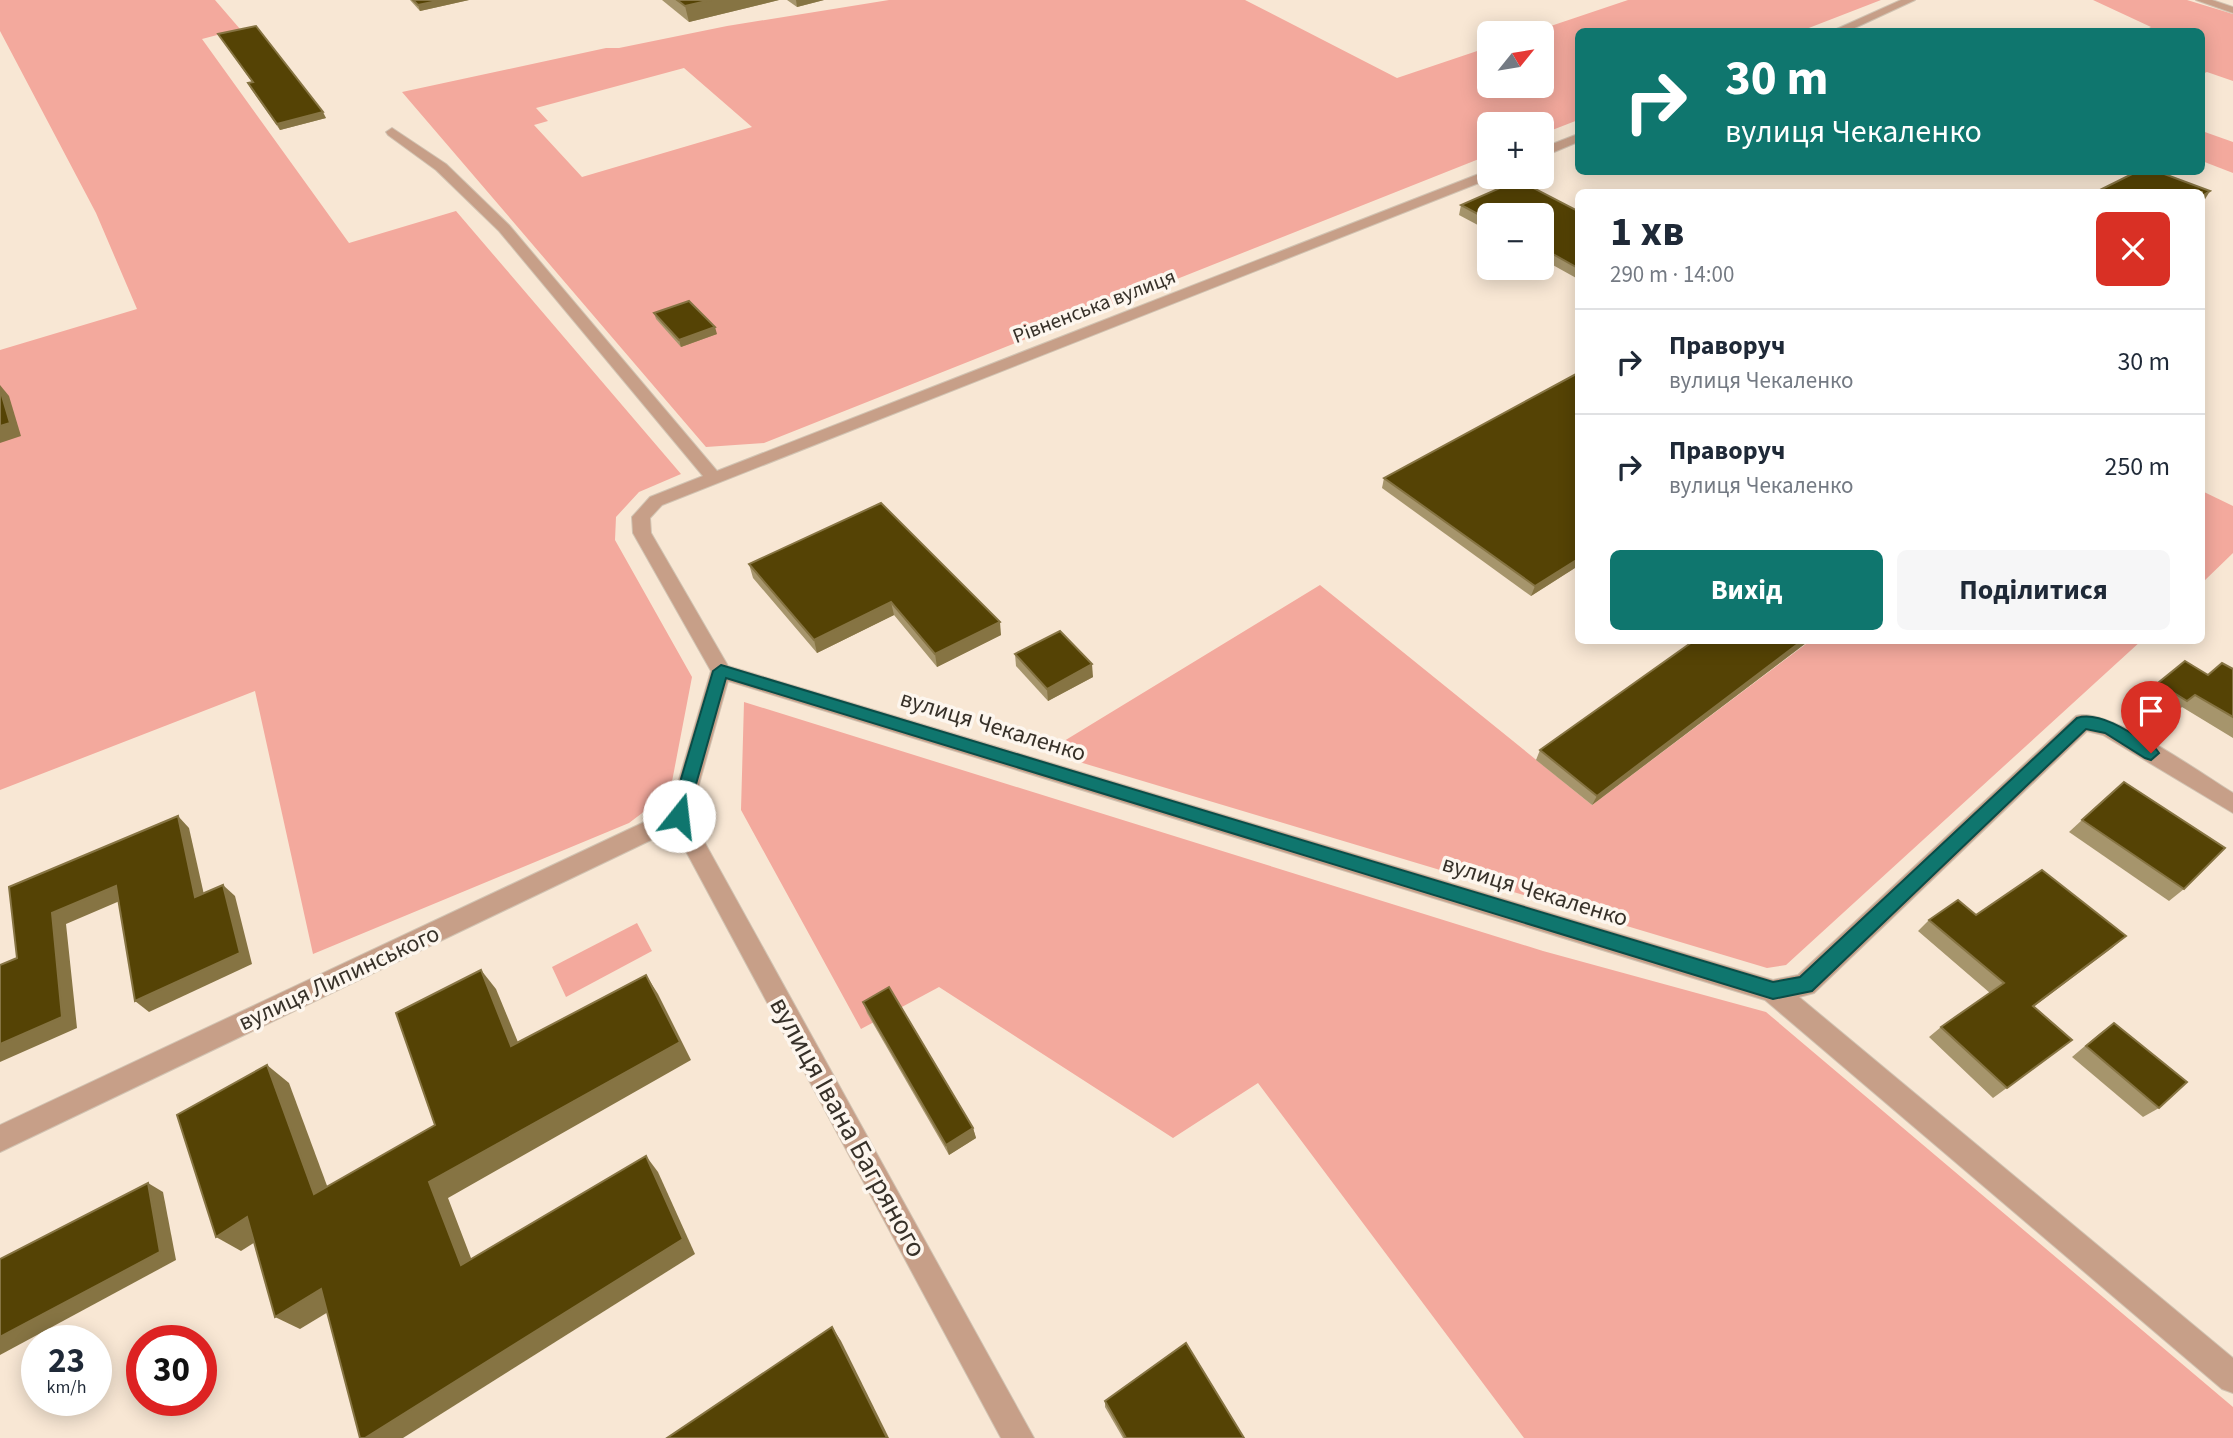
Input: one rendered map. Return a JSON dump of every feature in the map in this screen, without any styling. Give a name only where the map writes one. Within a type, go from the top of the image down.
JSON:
[{"type":"street","points":[[1844,28],[1910,0]]},
{"type":"street","points":[[2201,0],[2233,9]]},
{"type":"street","points":[[392,132],[441,167],[503,228],[713,477]]},
{"type":"street","points":[[1554,148],[1575,139]]},
{"type":"street","name":"Рівненська вулиця","points":[[721,671],[642,533],[641,517],[656,502],[713,477],[1477,179]]},
{"type":"street","points":[[679,816],[721,671]]},
{"type":"street","name":"вулиця Чекаленко","points":[[721,671],[1773,991],[1805,985],[2083,722],[2109,728],[2233,804]]},
{"type":"street","name":"вулиця Липинського","points":[[0,1139],[679,816]]},
{"type":"street","name":"вулиця Івана Багряного","points":[[679,816],[1018,1438]]},
{"type":"street","points":[[1773,991],[2233,1378]]},
{"type":"shaded area","points":[[0,0],[215,0],[240,29],[202,39],[349,243],[456,211],[681,474],[639,492],[616,517],[615,540],[692,677],[670,792],[629,823],[313,954],[255,691],[0,790],[0,350],[137,309],[96,213],[0,31]]},
{"type":"shaded area","points":[[889,0],[1245,0],[1397,78],[1477,51],[1477,98],[1554,98],[1554,25],[1628,0],[1881,0],[1809,28],[1575,28],[1575,121],[1554,129],[1554,112],[1477,112],[1477,160],[764,443],[706,447],[402,92],[606,48],[619,48],[727,26]],"holes":[[[684,68],[752,127],[582,177],[534,125],[548,121],[536,108]]]},
{"type":"shaded area","points":[[2093,0],[2187,0],[2233,14],[2233,81],[2205,73],[2205,28],[2149,28],[2151,27]]},
{"type":"shaded area","points":[[2205,132],[2233,142],[2233,173],[2205,162]]},
{"type":"shaded area","points":[[2205,492],[2233,506],[2233,553],[2205,580]]},
{"type":"shaded area","points":[[1320,585],[1592,805],[1806,644],[2138,644],[1786,965],[1767,968],[1046,752]]},
{"type":"shaded area","points":[[744,702],[1543,951],[1766,1012],[2233,1407],[2233,1438],[1524,1438],[1258,1083],[1173,1138],[939,987],[861,1029],[741,810]]},
{"type":"shaded area","points":[[637,923],[652,951],[566,997],[552,967]]},
{"type":"building","points":[[413,0],[442,0],[418,5]]},
{"type":"building","points":[[677,0],[711,0],[685,6]]},
{"type":"building","points":[[256,26],[323,112],[277,124],[248,83],[253,82],[218,34]]},
{"type":"building","points":[[2130,175],[2167,175],[2205,189],[2102,189]]},
{"type":"building","points":[[1497,189],[1535,189],[1575,209],[1575,266],[1554,255],[1554,203],[1477,203],[1477,214],[1461,205]]},
{"type":"building","points":[[689,301],[715,327],[679,340],[654,313]]},
{"type":"building","points":[[1575,375],[1575,561],[1535,586],[1384,478]]},
{"type":"building","points":[[0,389],[10,423],[0,426]]},
{"type":"building","points":[[881,503],[1000,622],[935,654],[891,602],[814,640],[749,564]]},
{"type":"building","points":[[1060,631],[1092,664],[1047,689],[1015,654]]},
{"type":"building","points":[[1689,644],[1798,644],[1597,796],[1540,750]]},
{"type":"building","points":[[2185,661],[2208,675],[2222,663],[2233,669],[2233,717],[2195,695],[2187,701],[2158,683]]},
{"type":"building","points":[[2124,782],[2225,848],[2184,889],[2082,820]]},
{"type":"building","points":[[178,816],[195,897],[223,885],[240,953],[135,1001],[116,886],[52,913],[62,1017],[0,1044],[0,965],[17,958],[9,887]]},
{"type":"building","points":[[2042,870],[2126,936],[2033,1006],[2072,1040],[2007,1088],[1941,1027],[2004,983],[1929,920],[1958,900],[1976,915]]},
{"type":"building","points":[[481,970],[511,1046],[646,975],[680,1042],[429,1182],[461,1265],[646,1156],[683,1239],[365,1438],[360,1438],[321,1289],[275,1317],[247,1217],[216,1237],[177,1115],[267,1065],[314,1194],[435,1125],[396,1013]]},
{"type":"building","points":[[889,987],[973,1128],[946,1145],[863,1002]]},
{"type":"building","points":[[2114,1023],[2187,1082],[2159,1108],[2086,1046]]},
{"type":"building","points":[[148,1183],[160,1252],[0,1337],[0,1259]]},
{"type":"building","points":[[832,1327],[887,1438],[667,1438]]},
{"type":"building","points":[[1186,1343],[1244,1438],[1126,1438],[1105,1401]]},
{"type":"route","points":[[679,816],[721,671],[1773,991],[1805,985],[2083,722],[2109,728],[2151,753]]}]
